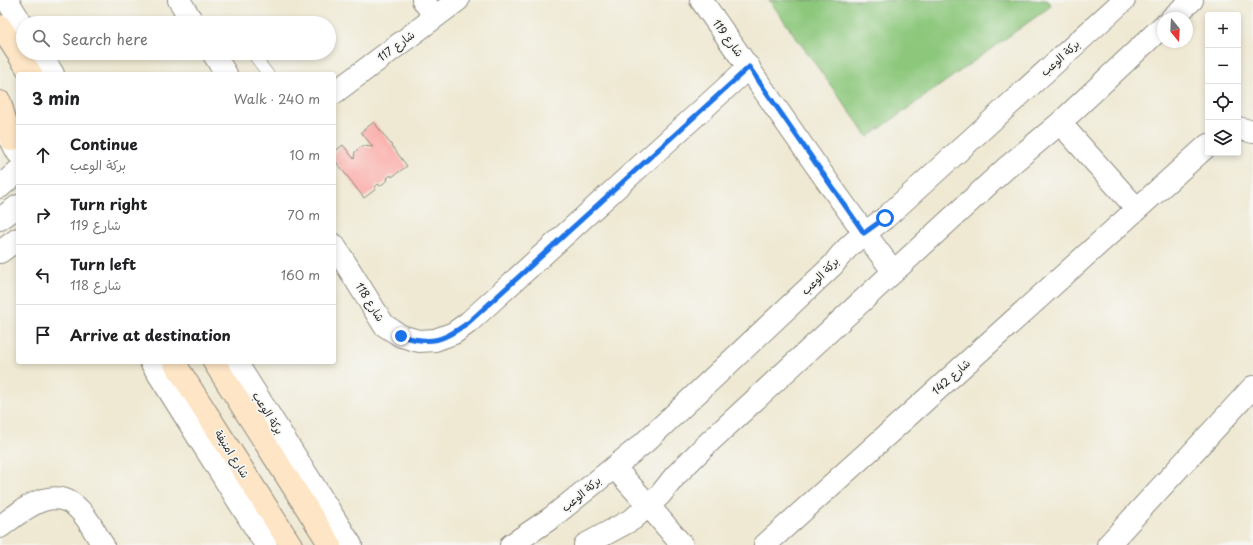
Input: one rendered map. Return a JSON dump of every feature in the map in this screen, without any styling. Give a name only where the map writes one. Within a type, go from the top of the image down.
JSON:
[{"type":"street","points":[[7,0],[17,16]]},
{"type":"street","points":[[179,0],[189,16]]},
{"type":"street","points":[[423,0],[435,17]]},
{"type":"street","name":"شارع 117","points":[[336,91],[458,0]]},
{"type":"street","name":"شارع 119","points":[[700,0],[749,67],[864,233],[894,272]]},
{"type":"street","name":"بركة الوعب","points":[[511,545],[551,518],[644,443],[833,265],[838,257],[864,233],[885,218],[1124,0]]},
{"type":"street","points":[[1179,12],[1192,0]]},
{"type":"street","points":[[0,26],[16,51]]},
{"type":"street","points":[[585,545],[633,519],[649,506],[689,461],[706,445],[1006,169],[1060,123],[1157,32]]},
{"type":"street","points":[[22,60],[30,72]]},
{"type":"street","points":[[44,60],[52,72]]},
{"type":"street","name":"شارع 118","points":[[336,248],[384,325],[401,336],[418,341],[435,340],[454,333],[469,322],[749,67]]},
{"type":"street","points":[[0,84],[16,110]]},
{"type":"street","points":[[0,102],[10,141]]},
{"type":"street","points":[[1060,123],[1137,209]]},
{"type":"street","points":[[1241,129],[1253,132]]},
{"type":"street","name":"شارع 142","points":[[765,545],[1205,148]]},
{"type":"street","points":[[0,187],[16,173]]},
{"type":"street","points":[[0,219],[16,207]]},
{"type":"street","points":[[0,252],[16,240]]},
{"type":"street","points":[[152,364],[266,545]]},
{"type":"street","name":"شارع امنيفة","points":[[175,364],[291,545]]},
{"type":"street","points":[[215,364],[330,545]]},
{"type":"street","name":"بركة الوعب","points":[[237,364],[350,545]]},
{"type":"street","points":[[1108,545],[1253,387]]},
{"type":"street","points":[[614,467],[682,545]]},
{"type":"street","points":[[0,527],[36,502],[44,499],[62,500],[78,508],[84,514],[103,545]]},
{"type":"lane","points":[[257,60],[266,72]]},
{"type":"green space","points":[[769,0],[1047,0],[1051,6],[868,137]]},
{"type":"building","points":[[374,122],[407,166],[392,177],[391,175],[387,178],[388,180],[380,186],[378,184],[375,187],[376,189],[364,198],[336,162],[336,150],[343,145],[354,159],[355,152],[359,148],[364,146],[373,147],[361,132]]},
{"type":"route","points":[[401,336],[418,341],[435,340],[454,333],[469,322],[749,67],[864,233],[885,218]]}]
